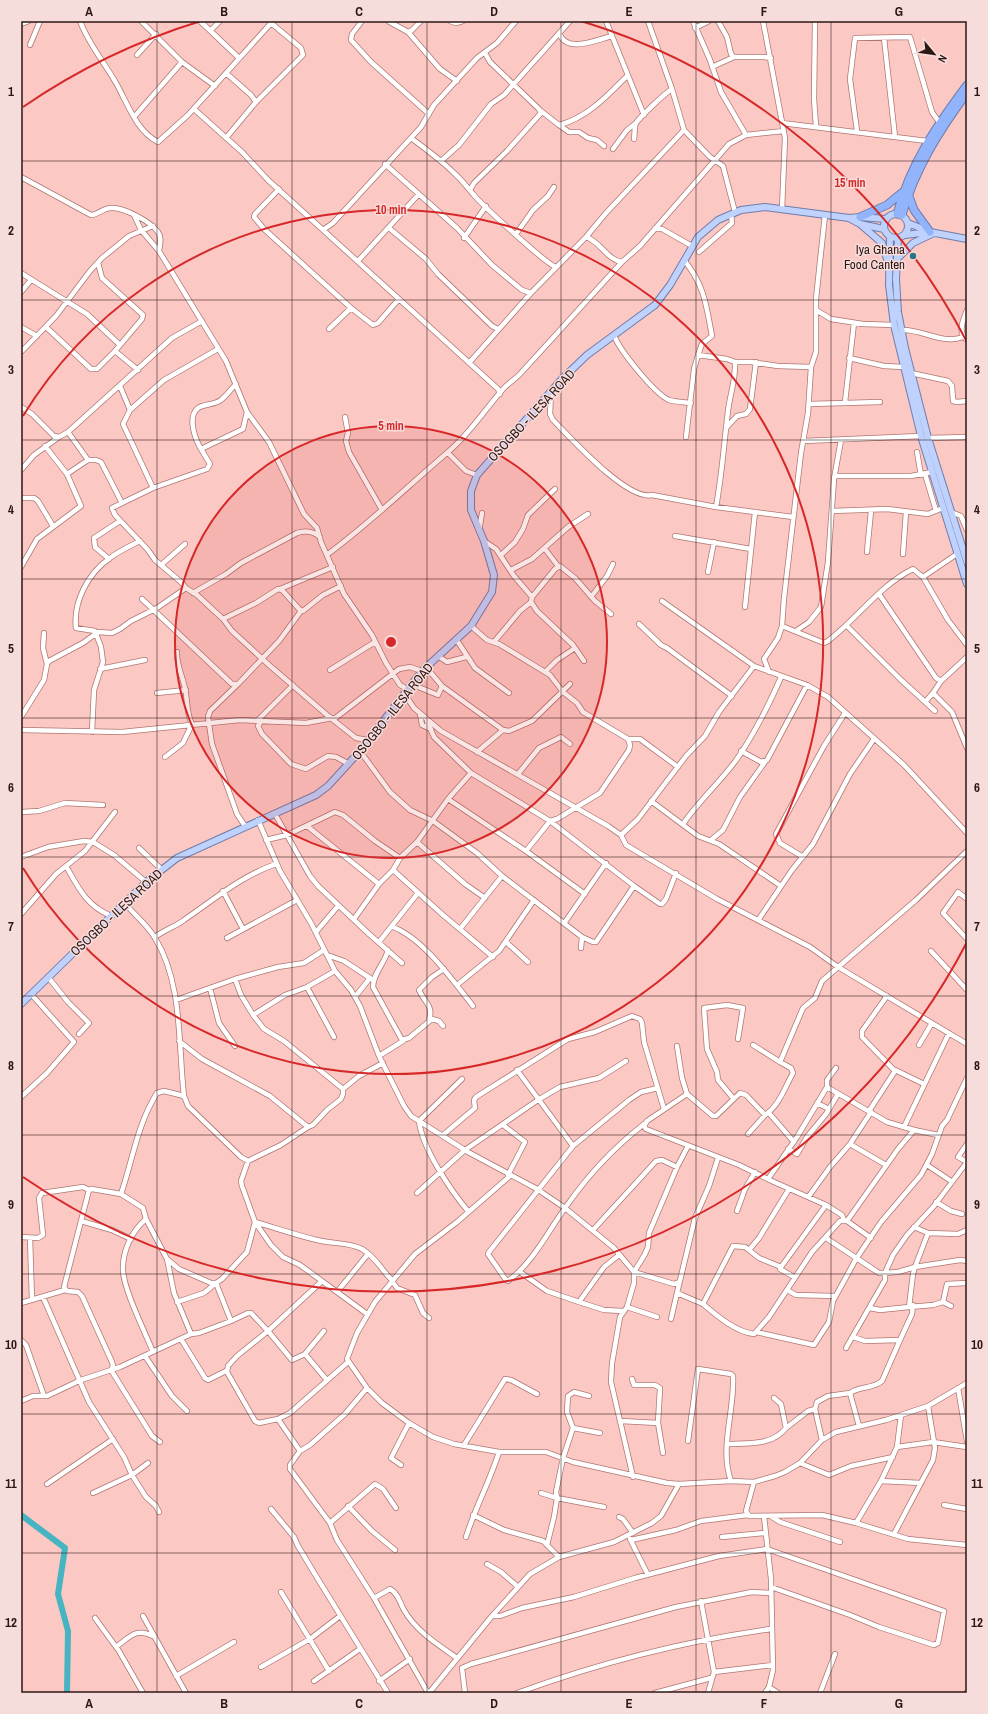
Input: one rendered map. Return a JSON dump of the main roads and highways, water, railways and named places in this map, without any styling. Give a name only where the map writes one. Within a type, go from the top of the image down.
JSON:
[{"type":"highway","points":[[899,214],[916,162],[927,141],[939,122],[967,85]]},
{"type":"highway","points":[[860,220],[906,193],[930,148],[967,93]]},
{"type":"highway","points":[[906,193],[914,210],[933,232]]},
{"type":"main road","name":"OSOGBO - ILESA ROAD","points":[[21,1004],[161,869],[177,858],[316,795],[335,780],[360,751],[424,669],[471,626],[487,601],[494,582],[494,570],[471,510],[470,498],[473,484],[477,475],[548,400],[551,393],[587,355],[655,305],[664,294],[692,246],[704,230],[733,213],[758,207],[782,208],[849,218],[860,220],[884,229]]},
{"type":"main road","points":[[967,238],[933,232],[908,223],[899,214],[889,216],[886,219],[884,229],[890,237],[888,263],[890,305],[894,325],[921,436],[967,584]]},
{"type":"main road","name":"OSOGBO - ILESA ROAD","points":[[860,220],[886,219]]},
{"type":"main road","points":[[860,220],[882,243],[888,263]]},
{"type":"main road","points":[[905,235],[908,228],[908,223]]},
{"type":"main road","points":[[890,237],[898,238],[905,235],[933,232]]},
{"type":"main road","points":[[897,259],[914,243],[933,232]]},
{"type":"main road","points":[[898,238],[898,312],[911,373],[928,438],[967,562]]},
{"type":"waterway","points":[[21,1515],[65,1548],[58,1594],[68,1631],[67,1693]]},
{"type":"place","name":"Iya Ghana Food Canten","points":[[913,256]]}]
